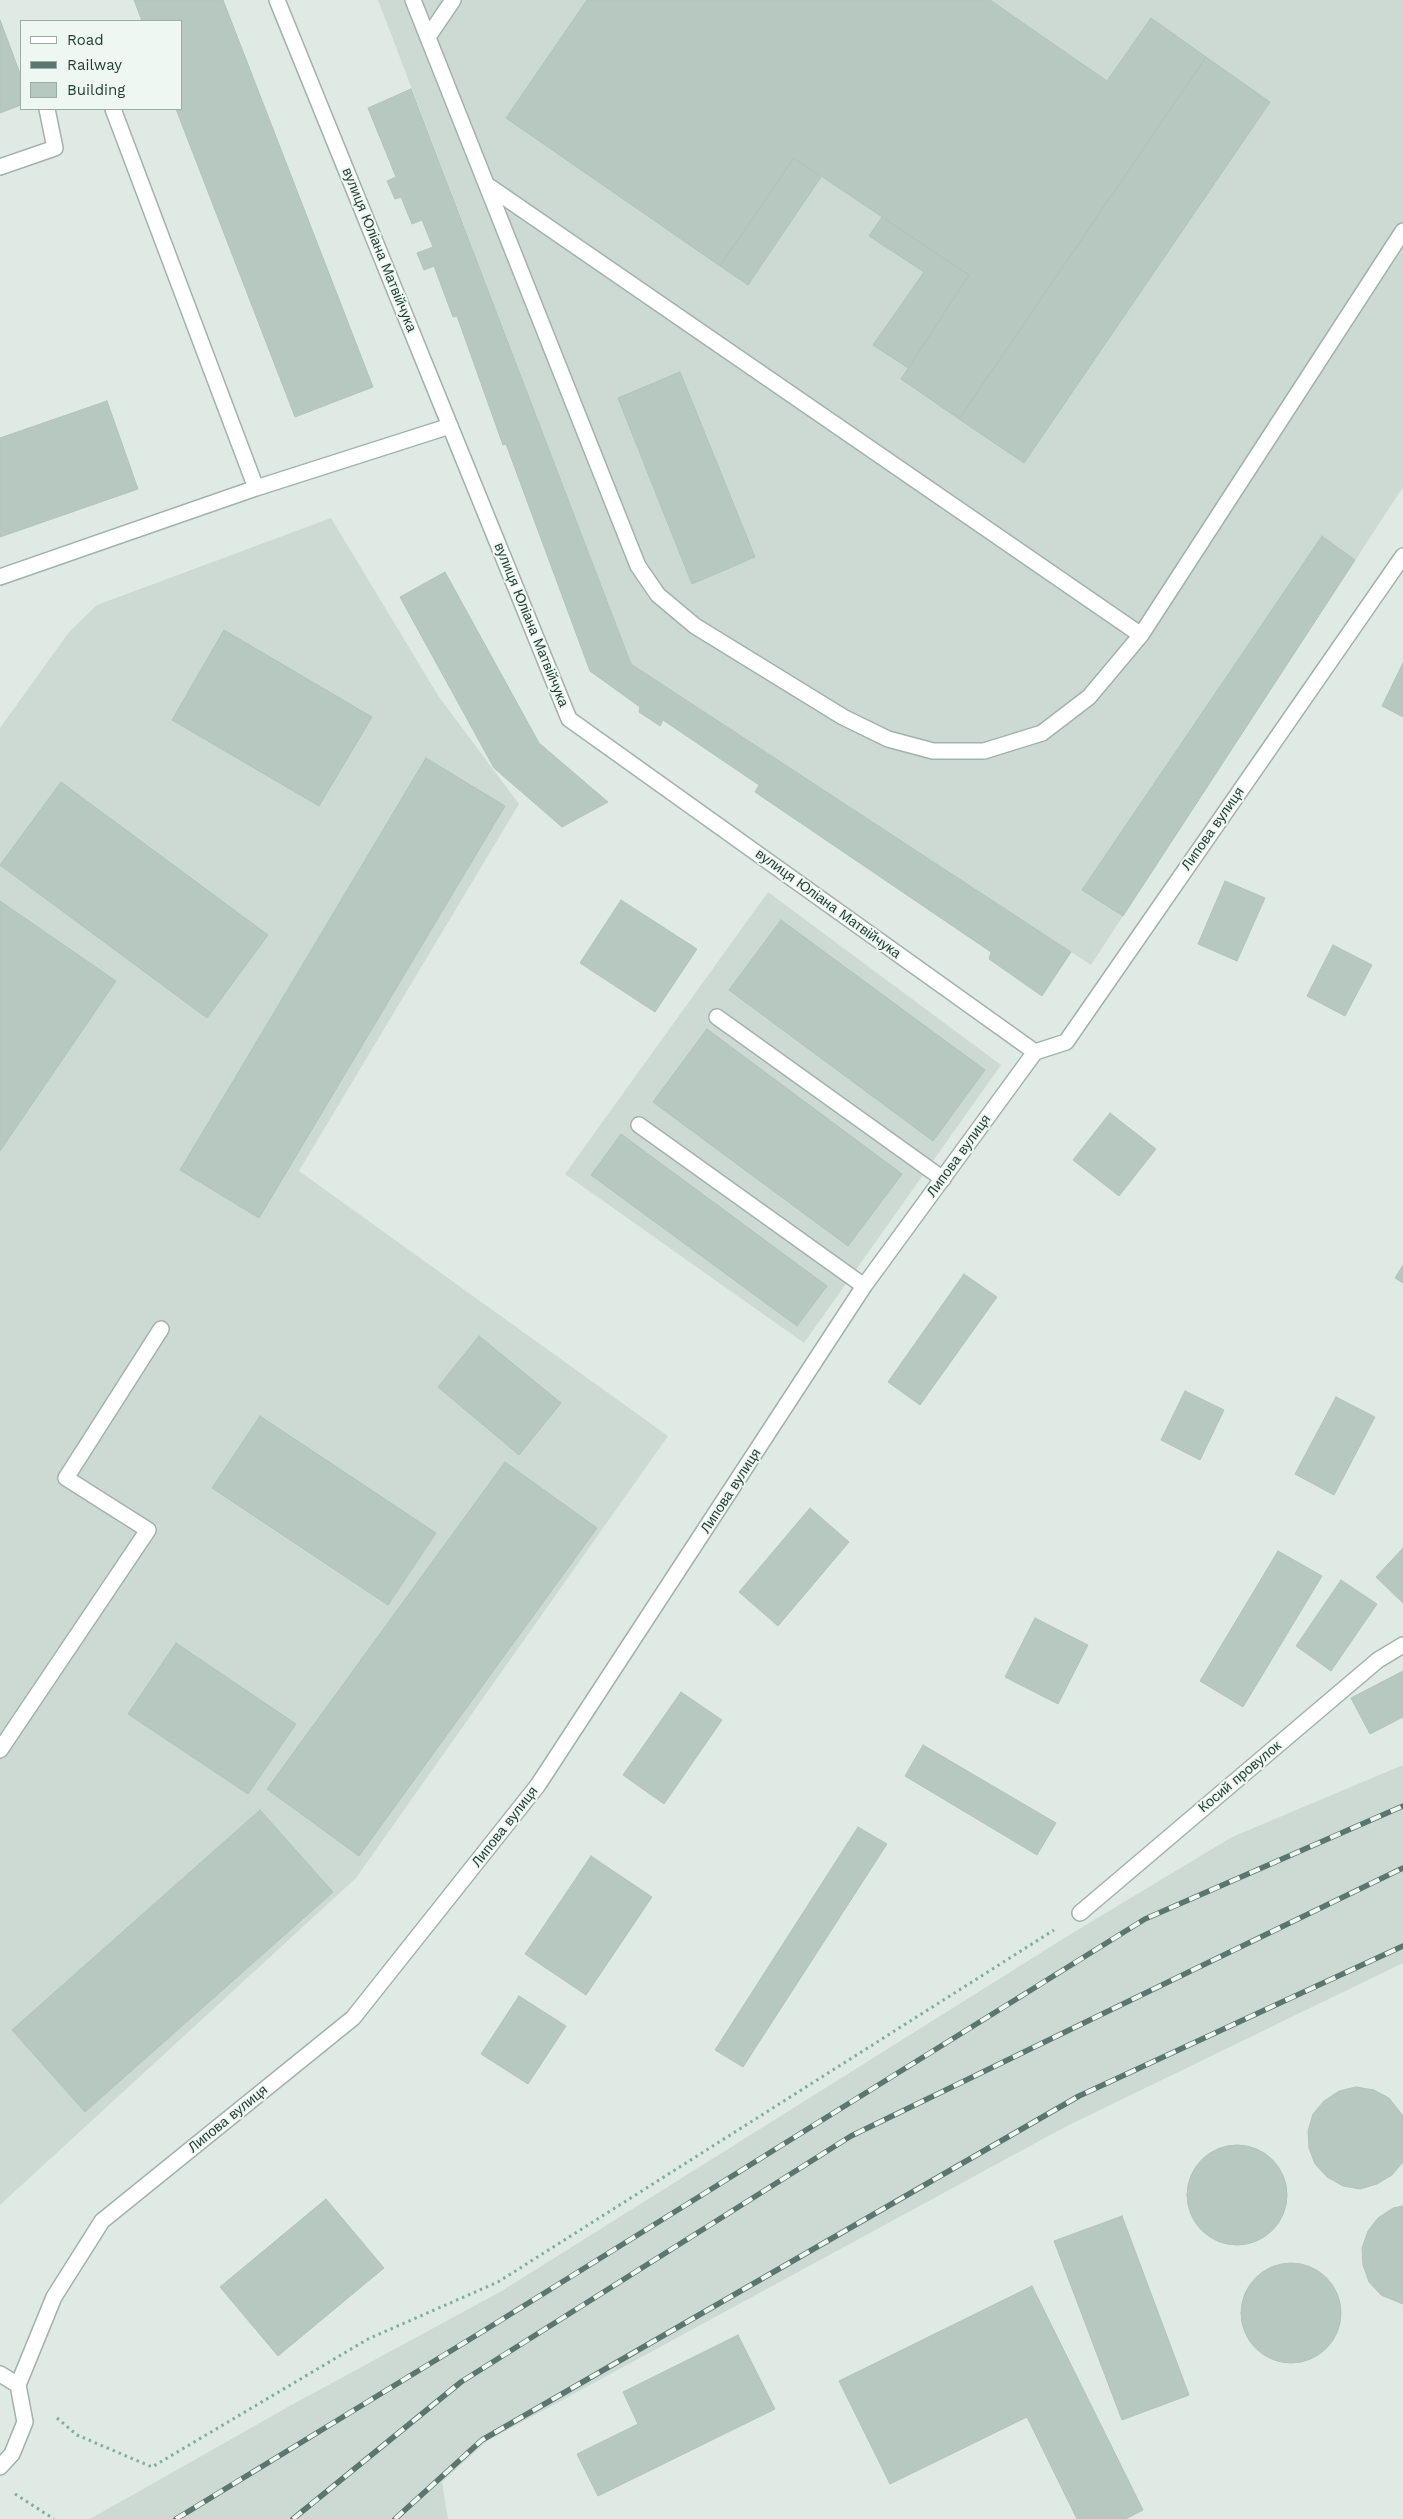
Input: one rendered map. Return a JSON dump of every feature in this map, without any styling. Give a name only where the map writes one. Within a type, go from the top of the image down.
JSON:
[{"type":"street","name":"вулиця Юліана Матвійчука","points":[[277,0],[568,719],[1035,1052]]},
{"type":"street","points":[[413,0],[638,566],[658,594],[695,626],[843,717],[888,739],[933,750],[984,751],[1042,733],[1089,697],[1141,635],[1403,231]]},
{"type":"street","points":[[428,37],[453,0]]},
{"type":"street","points":[[0,167],[55,148],[47,110]]},
{"type":"street","points":[[113,110],[256,488]]},
{"type":"street","points":[[487,185],[1141,635]]},
{"type":"street","points":[[0,577],[256,488],[450,426]]},
{"type":"street","name":"Липова вулиця","points":[[18,2385],[54,2297],[102,2221],[353,2018],[538,1785],[864,1286],[1035,1052],[1066,1042],[1403,556]]},
{"type":"street","points":[[717,1017],[943,1179]]},
{"type":"street","points":[[639,1125],[864,1286]]},
{"type":"street","points":[[0,1750],[148,1530],[66,1478],[161,1329]]},
{"type":"street","name":"Косий провулок","points":[[1080,1913],[1378,1660],[1403,1645]]},
{"type":"street","points":[[0,2374],[18,2385],[25,2422],[12,2454],[0,2467]]},
{"type":"path","points":[[18,2385],[77,2435],[152,2467],[368,2339],[498,2282],[1080,1913]]},
{"type":"path","points":[[8,2489],[54,2519]]},
{"type":"shaded area","points":[[378,0],[1403,0],[1403,487],[1091,965],[631,664]]},
{"type":"shaded area","points":[[331,518],[439,697],[519,804],[299,1171],[668,1436],[356,1878],[0,2205],[0,728],[69,632],[97,605]]},
{"type":"shaded area","points":[[768,892],[1001,1065],[804,1343],[565,1174]]},
{"type":"shaded area","points":[[1403,1765],[1403,1963],[1065,2127],[487,2441],[442,2482],[448,2519],[90,2519],[295,2403],[500,2292],[1074,1932],[1232,1837]]},
{"type":"building","points":[[134,0],[223,0],[373,387],[295,417],[176,110],[182,110],[182,20],[142,20]]},
{"type":"building","points":[[587,0],[990,0],[1107,81],[1151,18],[1206,57],[959,419],[901,379],[969,275],[794,158],[720,266],[506,118]]},
{"type":"building","points":[[0,20],[20,73],[20,105],[0,113]]},
{"type":"building","points":[[1206,57],[1270,102],[1024,463],[959,419]]},
{"type":"building","points":[[411,89],[631,664],[1071,952],[1042,996],[989,959],[991,952],[755,792],[759,785],[663,720],[660,726],[639,712],[640,707],[590,671],[506,444],[503,445],[457,316],[453,317],[434,266],[424,270],[417,253],[433,247],[422,220],[412,224],[401,197],[395,199],[387,181],[396,177],[368,108]]},
{"type":"building","points":[[794,158],[821,177],[748,285],[720,266]]},
{"type":"building","points":[[882,217],[969,275],[908,368],[873,345],[924,272],[869,236]]},
{"type":"building","points":[[680,372],[755,557],[692,584],[618,398]]},
{"type":"building","points":[[107,401],[138,489],[0,537],[0,438]]},
{"type":"building","points":[[1322,536],[1355,560],[1123,916],[1082,890]]},
{"type":"building","points":[[445,572],[539,743],[608,802],[562,827],[494,768],[400,597]]},
{"type":"building","points":[[224,630],[372,717],[319,806],[172,720]]},
{"type":"building","points":[[1403,663],[1403,717],[1382,706]]},
{"type":"building","points":[[426,758],[505,806],[259,1218],[180,1170]]},
{"type":"building","points":[[61,782],[268,935],[207,1018],[0,865]]},
{"type":"building","points":[[1225,881],[1265,898],[1237,961],[1198,944]]},
{"type":"building","points":[[621,900],[697,949],[655,1012],[580,963]]},
{"type":"building","points":[[0,901],[116,981],[0,1151]]},
{"type":"building","points":[[781,920],[985,1070],[933,1141],[729,990]]},
{"type":"building","points":[[1333,945],[1372,965],[1345,1016],[1307,996]]},
{"type":"building","points":[[707,1029],[902,1174],[848,1246],[653,1102]]},
{"type":"building","points":[[1110,1113],[1156,1149],[1119,1196],[1073,1160]]},
{"type":"building","points":[[621,1134],[827,1286],[797,1326],[591,1175]]},
{"type":"building","points":[[1403,1265],[1403,1283],[1395,1278]]},
{"type":"building","points":[[964,1274],[997,1297],[920,1405],[888,1382]]},
{"type":"building","points":[[479,1336],[561,1403],[519,1455],[438,1387]]},
{"type":"building","points":[[1185,1391],[1224,1410],[1200,1460],[1161,1440]]},
{"type":"building","points":[[1336,1397],[1375,1417],[1334,1495],[1295,1474]]},
{"type":"building","points":[[260,1416],[436,1533],[388,1605],[212,1488]]},
{"type":"building","points":[[505,1462],[597,1528],[359,1856],[267,1789]]},
{"type":"building","points":[[810,1508],[849,1542],[778,1626],[739,1592]]},
{"type":"building","points":[[1403,1548],[1403,1603],[1376,1577]]},
{"type":"building","points":[[1278,1551],[1322,1576],[1243,1707],[1200,1681]]},
{"type":"building","points":[[1341,1580],[1377,1604],[1331,1671],[1296,1646]]},
{"type":"building","points":[[1035,1618],[1088,1645],[1058,1704],[1005,1677]]},
{"type":"building","points":[[176,1643],[296,1724],[248,1794],[128,1714]]},
{"type":"building","points":[[1403,1671],[1403,1717],[1370,1734],[1351,1698]]},
{"type":"building","points":[[681,1692],[722,1720],[664,1804],[623,1775]]},
{"type":"building","points":[[923,1745],[1056,1823],[1037,1855],[905,1776]]},
{"type":"building","points":[[260,1810],[333,1892],[85,2112],[12,2030]]},
{"type":"building","points":[[858,1827],[887,1844],[743,2067],[715,2050]]},
{"type":"building","points":[[591,1856],[652,1897],[586,1995],[525,1954]]},
{"type":"building","points":[[519,1996],[566,2026],[528,2084],[481,2054]]},
{"type":"building","points":[[1356,2087],[1374,2090],[1389,2098],[1403,2116],[1403,2162],[1392,2175],[1377,2184],[1360,2189],[1343,2186],[1327,2177],[1315,2164],[1309,2148],[1308,2131],[1313,2114],[1324,2101],[1339,2091]]},
{"type":"building","points":[[1237,2145],[1247,2146],[1265,2153],[1279,2167],[1286,2185],[1286,2205],[1279,2223],[1265,2237],[1247,2244],[1237,2245],[1227,2244],[1209,2237],[1195,2223],[1188,2205],[1187,2195],[1188,2185],[1195,2167],[1209,2153],[1227,2146]]},
{"type":"building","points":[[326,2199],[384,2268],[278,2356],[220,2287]]},
{"type":"building","points":[[1403,2206],[1403,2304],[1381,2295],[1369,2282],[1363,2265],[1362,2248],[1368,2231],[1378,2218],[1393,2208]]},
{"type":"building","points":[[1122,2216],[1189,2395],[1122,2420],[1054,2241]]},
{"type":"building","points":[[1291,2263],[1301,2264],[1319,2271],[1333,2285],[1340,2303],[1340,2323],[1333,2341],[1319,2355],[1301,2362],[1291,2363],[1281,2362],[1263,2355],[1249,2341],[1242,2323],[1241,2313],[1242,2303],[1249,2285],[1263,2271],[1281,2264]]},
{"type":"building","points":[[1032,2286],[1143,2510],[1126,2519],[1077,2519],[1027,2417],[890,2484],[839,2381]]},
{"type":"building","points":[[738,2335],[775,2409],[598,2496],[577,2454],[638,2424],[623,2392]]},
{"type":"railway","points":[[176,2519],[485,2330],[1145,1919],[1403,1806]]},
{"type":"railway","points":[[293,2519],[461,2382],[851,2136],[1403,1868]]},
{"type":"railway","points":[[395,2519],[482,2440],[1079,2096],[1403,1946]]}]
